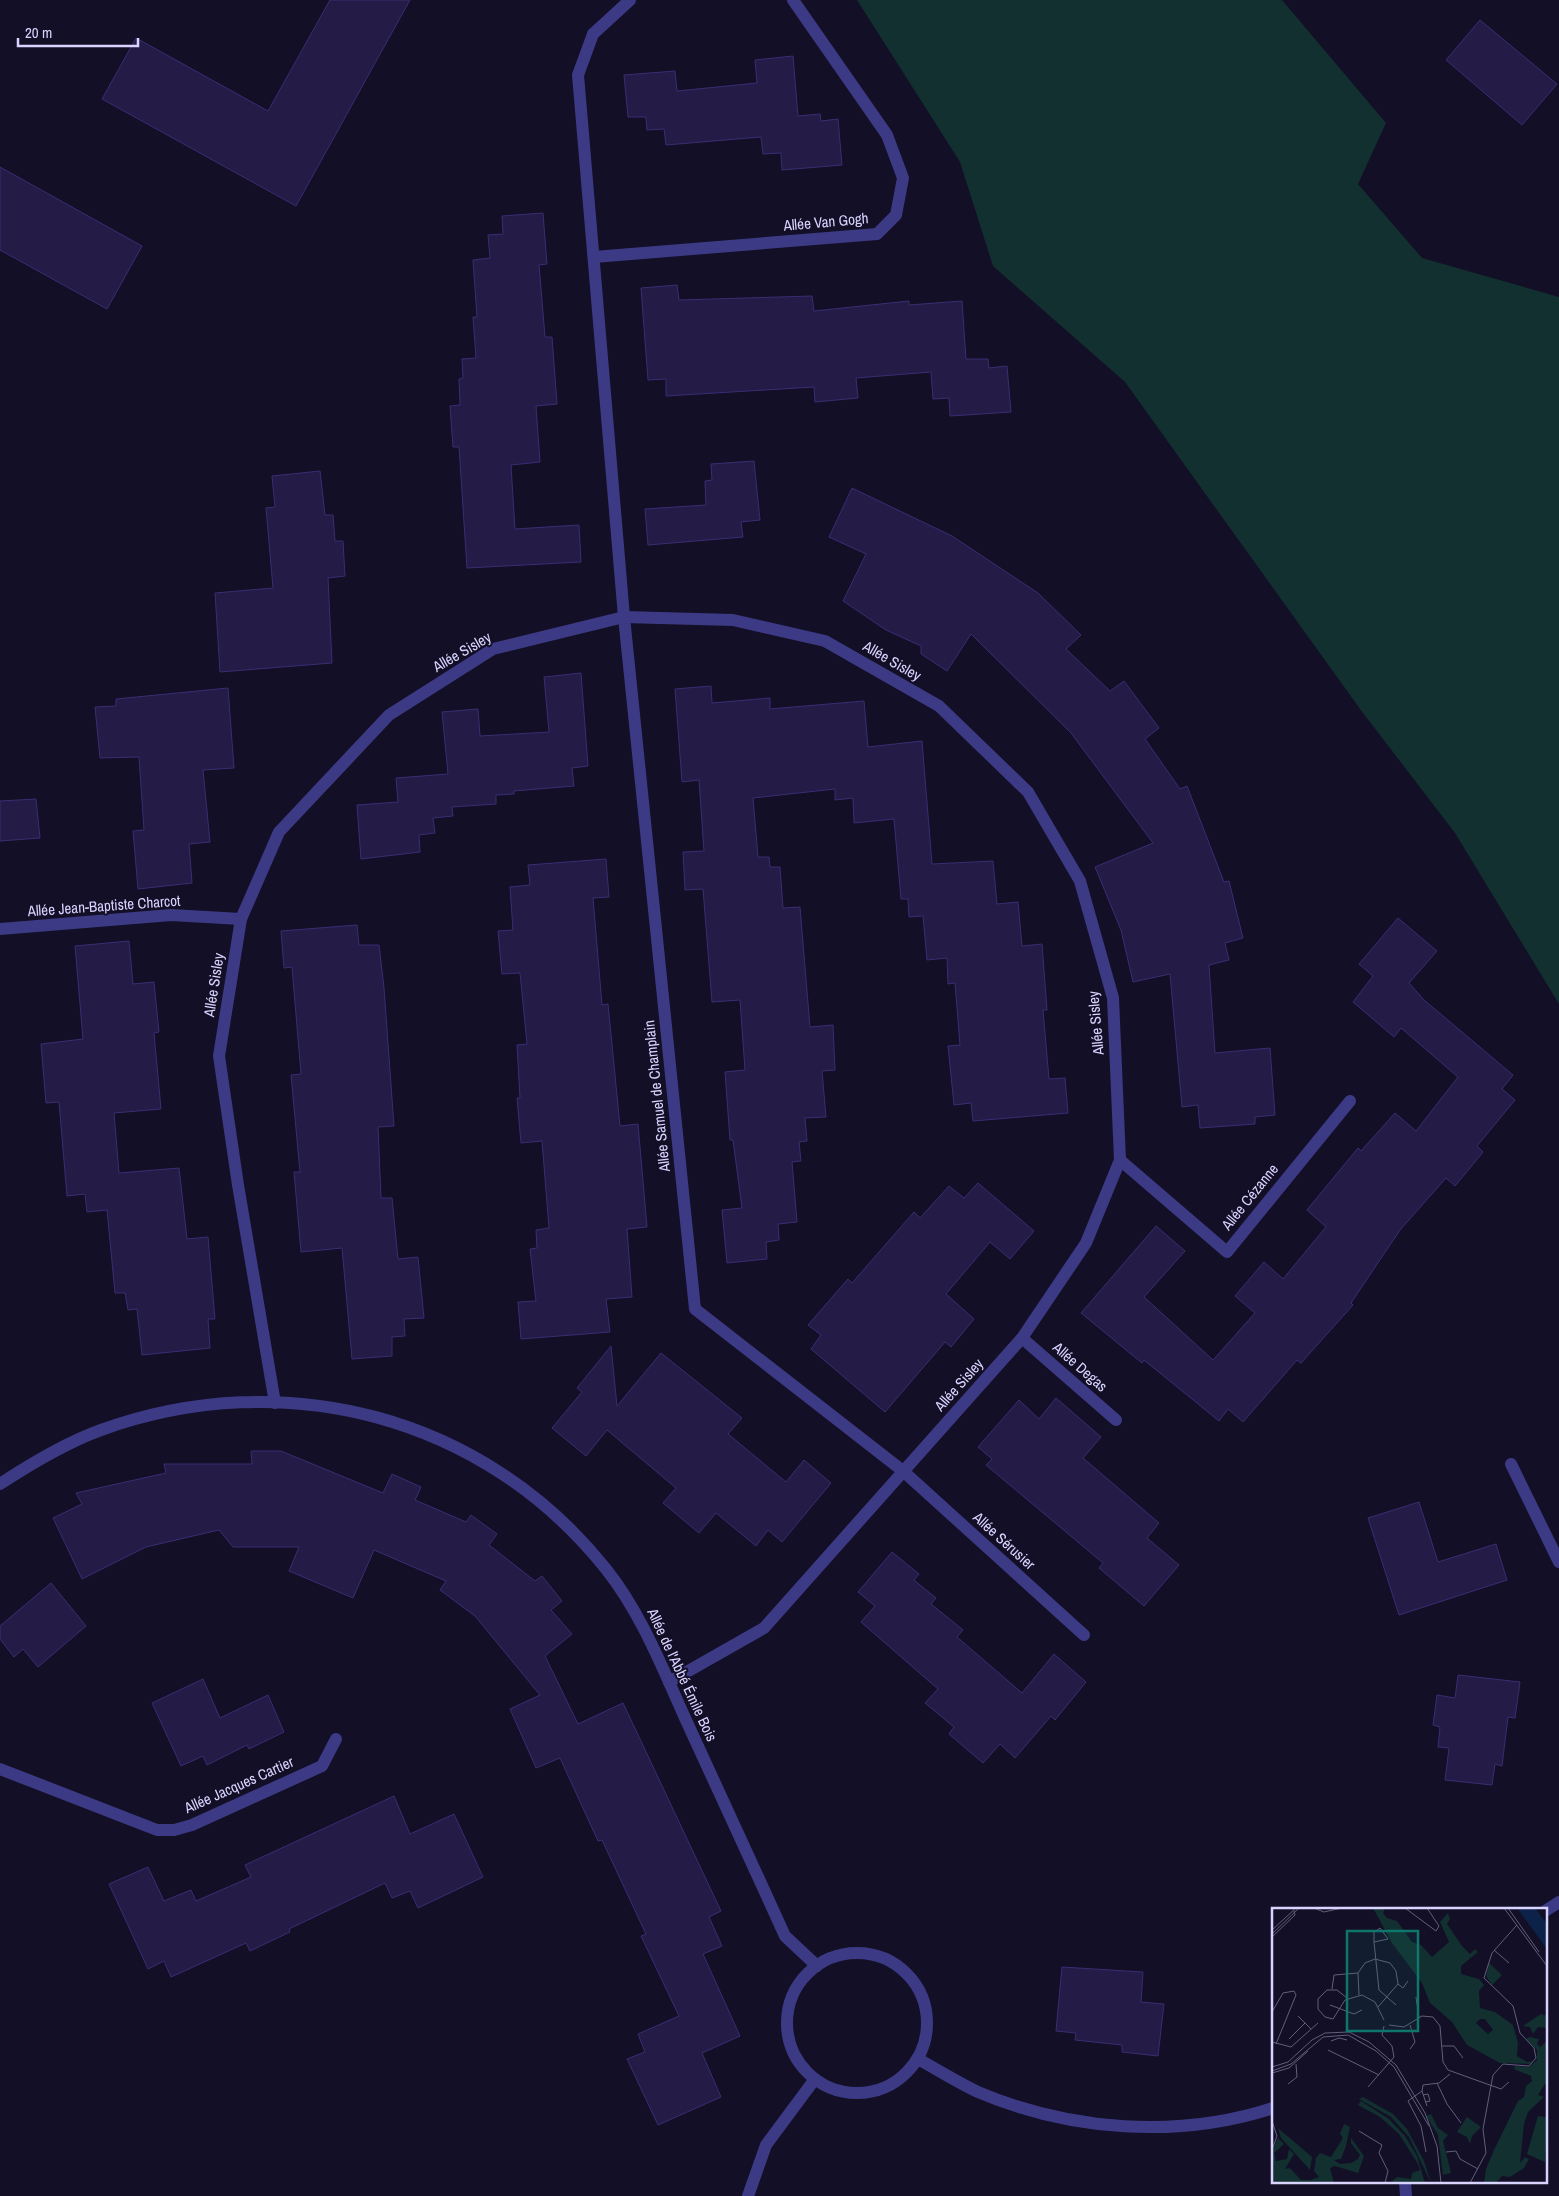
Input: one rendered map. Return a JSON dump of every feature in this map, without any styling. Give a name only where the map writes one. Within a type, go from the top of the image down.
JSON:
[{"type":"street","points":[[624,617],[578,75],[593,34],[630,0]]},
{"type":"street","name":"Allée Van Gogh","points":[[594,257],[877,234],[896,215],[903,178],[888,135],[793,0]]},
{"type":"street","name":"Allée Sisley","points":[[275,1403],[219,1056],[241,919],[279,832],[389,715],[492,649],[624,617],[733,620],[825,641],[939,706],[1028,792],[1080,881],[1113,998],[1120,1160],[1086,1243],[1022,1338],[764,1628],[669,1682]]},
{"type":"street","name":"Allée Samuel de Champlain","points":[[624,617],[695,1309],[903,1471]]},
{"type":"street","name":"Allée Jean-Baptiste Charcot","points":[[0,929],[171,915],[241,919]]},
{"type":"street","name":"Allée Cézanne","points":[[1120,1160],[1227,1252],[1350,1101]]},
{"type":"street","name":"Allée Degas","points":[[1022,1338],[1116,1420]]},
{"type":"street","name":"Allée de l'Abbé Émile Bois","points":[[0,1484],[46,1454],[110,1428],[157,1414],[216,1404],[275,1403],[339,1407],[401,1423],[460,1448],[515,1481],[564,1522],[607,1570],[642,1624],[785,1936],[817,1966]]},
{"type":"street","points":[[1510,1464],[1559,1562]]},
{"type":"street","name":"Allée Sérusier","points":[[903,1471],[1084,1635]]},
{"type":"street","name":"Allée Jacques Cartier","points":[[0,1769],[157,1830],[174,1830],[192,1825],[322,1766],[336,1739]]},
{"type":"street","points":[[1546,1909],[1559,1902]]},
{"type":"street","points":[[851,1954],[870,1954],[887,1960],[902,1970],[914,1982],[926,2012],[927,2028],[924,2044],[918,2059],[906,2074],[889,2085],[871,2092],[851,2093],[832,2089],[815,2079],[796,2057],[790,2043],[787,2022],[791,2000],[801,1981],[817,1966],[833,1958],[851,1954]]},
{"type":"street","points":[[918,2059],[978,2091],[1033,2111],[1110,2126],[1178,2127],[1246,2117],[1272,2108]]},
{"type":"street","points":[[748,2196],[766,2145],[815,2079]]},
{"type":"green space","points":[[857,0],[1282,0],[1386,123],[1358,184],[1422,258],[1559,297],[1559,1004],[1455,833],[1360,709],[1125,382],[993,266],[960,162]]},
{"type":"building","points":[[330,0],[410,0],[296,206],[102,99],[136,38],[268,111]]},
{"type":"building","points":[[1480,20],[1557,84],[1522,125],[1446,60]]},
{"type":"building","points":[[793,56],[798,116],[820,114],[821,121],[838,119],[842,165],[782,170],[781,153],[763,154],[761,137],[666,145],[664,129],[647,130],[646,117],[628,117],[624,75],[675,71],[677,91],[757,83],[755,60]]},
{"type":"building","points":[[0,167],[142,246],[107,309],[0,250]]},
{"type":"building","points":[[543,213],[547,264],[539,265],[545,337],[552,337],[557,404],[536,406],[540,462],[511,465],[515,529],[579,525],[581,562],[467,568],[459,447],[453,447],[450,406],[460,405],[459,379],[463,378],[462,359],[476,358],[473,317],[477,317],[473,260],[490,258],[488,235],[503,234],[502,216]]},
{"type":"building","points":[[677,285],[679,300],[812,296],[814,311],[909,301],[909,305],[962,301],[966,359],[988,359],[989,368],[1007,366],[1011,412],[950,416],[949,398],[933,399],[931,372],[856,378],[858,398],[815,402],[814,387],[666,396],[666,379],[648,380],[641,288]]},
{"type":"building","points":[[754,461],[760,520],[741,522],[743,537],[648,545],[645,509],[706,505],[705,481],[712,480],[711,464]]},
{"type":"building","points":[[320,471],[325,515],[333,515],[335,541],[343,541],[345,576],[328,578],[332,663],[220,672],[215,593],[273,588],[266,508],[275,507],[272,476]]},
{"type":"building","points":[[852,488],[952,536],[1038,593],[1081,635],[1066,649],[1110,691],[1124,681],[1159,728],[1145,739],[1180,789],[1187,786],[1224,882],[1229,881],[1243,938],[1225,943],[1229,960],[1209,965],[1215,1053],[1270,1048],[1275,1115],[1255,1117],[1255,1124],[1200,1128],[1198,1105],[1182,1107],[1170,974],[1133,982],[1121,930],[1095,867],[1153,843],[1071,733],[971,634],[947,671],[921,654],[921,646],[886,630],[843,601],[866,554],[829,537]]},
{"type":"building","points":[[581,673],[588,766],[572,768],[574,786],[514,791],[514,794],[496,795],[496,804],[452,807],[453,816],[433,818],[435,833],[419,835],[420,852],[361,859],[357,805],[398,802],[396,778],[448,774],[442,712],[478,709],[480,736],[549,732],[544,677]]},
{"type":"building","points":[[711,686],[712,703],[770,698],[770,709],[864,701],[868,747],[922,741],[932,864],[993,861],[997,904],[1018,902],[1022,946],[1042,944],[1047,1010],[1043,1010],[1049,1079],[1065,1078],[1068,1113],[973,1121],[971,1103],[954,1105],[948,1046],[960,1045],[955,983],[948,984],[947,958],[927,960],[923,916],[909,917],[908,899],[901,899],[894,819],[854,823],[853,798],[835,800],[835,789],[753,798],[758,857],[769,857],[770,867],[780,867],[783,908],[800,907],[810,1027],[833,1025],[835,1070],[822,1071],[826,1117],[805,1118],[807,1141],[799,1142],[801,1161],[792,1162],[797,1222],[778,1224],[779,1240],[766,1242],[767,1259],[727,1263],[722,1210],[742,1208],[733,1140],[730,1140],[725,1072],[745,1070],[740,1000],[712,1002],[703,889],[685,890],[683,852],[704,851],[699,780],[682,782],[675,689]]},
{"type":"building","points":[[228,688],[234,768],[203,770],[210,842],[189,844],[192,883],[138,889],[133,831],[144,830],[139,757],[100,758],[95,707],[116,706],[116,699]]},
{"type":"building","points":[[36,799],[40,838],[0,841],[0,801]]},
{"type":"building","points":[[606,859],[609,897],[593,898],[602,1005],[608,1004],[620,1126],[638,1124],[647,1227],[627,1229],[632,1297],[606,1299],[610,1332],[521,1339],[518,1302],[536,1301],[530,1249],[537,1248],[536,1230],[549,1228],[542,1141],[521,1143],[517,1098],[520,1098],[517,1045],[527,1044],[520,973],[502,974],[498,931],[513,930],[510,887],[530,885],[528,865]]},
{"type":"building","points":[[1398,918],[1437,951],[1409,983],[1424,1000],[1513,1075],[1502,1089],[1515,1100],[1477,1146],[1483,1152],[1455,1186],[1446,1178],[1400,1230],[1351,1303],[1353,1305],[1301,1363],[1297,1360],[1243,1422],[1228,1409],[1219,1421],[1144,1360],[1142,1363],[1081,1313],[1156,1226],[1185,1251],[1144,1297],[1213,1360],[1255,1313],[1235,1296],[1264,1262],[1283,1279],[1326,1227],[1307,1210],[1358,1148],[1361,1151],[1395,1113],[1416,1131],[1458,1077],[1401,1028],[1394,1037],[1353,1002],[1373,976],[1359,964]]},
{"type":"building","points":[[357,925],[359,945],[379,945],[384,988],[394,1126],[378,1127],[381,1198],[392,1198],[398,1259],[418,1257],[424,1318],[404,1319],[405,1336],[392,1337],[392,1356],[352,1359],[342,1248],[301,1252],[294,1172],[300,1172],[291,1075],[301,1074],[292,967],[284,968],[281,931]]},
{"type":"building","points":[[129,941],[133,984],[154,982],[159,1032],[154,1033],[161,1109],[114,1113],[119,1173],[179,1168],[187,1239],[208,1237],[215,1319],[208,1319],[210,1348],[142,1355],[137,1309],[128,1310],[125,1293],[115,1293],[107,1210],[87,1212],[85,1194],[67,1196],[59,1102],[46,1103],[41,1044],[83,1039],[75,946]]},
{"type":"building","points":[[978,1183],[1034,1231],[1010,1259],[990,1242],[946,1294],[974,1319],[951,1347],[945,1342],[885,1412],[811,1349],[821,1335],[808,1325],[848,1279],[852,1283],[914,1212],[920,1218],[949,1186],[964,1198]]},
{"type":"building","points":[[611,1346],[617,1406],[661,1353],[742,1418],[728,1434],[786,1482],[804,1460],[831,1483],[782,1542],[768,1530],[756,1546],[716,1513],[699,1533],[663,1503],[676,1488],[607,1430],[586,1456],[552,1428],[582,1392],[577,1388]]},
{"type":"building","points":[[1056,1398],[1101,1437],[1083,1458],[1159,1523],[1147,1538],[1179,1565],[1144,1606],[1099,1568],[1103,1563],[986,1465],[992,1459],[978,1447],[1019,1400],[1039,1419]]},
{"type":"building","points":[[251,1451],[281,1451],[383,1493],[392,1474],[421,1487],[415,1500],[466,1522],[471,1515],[497,1534],[489,1545],[535,1581],[542,1576],[562,1601],[551,1610],[572,1634],[545,1656],[578,1724],[623,1703],[721,1911],[709,1917],[722,1946],[703,1954],[740,2036],[702,2053],[721,2097],[658,2125],[627,2059],[645,2052],[638,2034],[679,2016],[641,1936],[646,1934],[602,1840],[598,1841],[560,1758],[536,1768],[510,1709],[540,1695],[475,1616],[440,1590],[446,1581],[374,1550],[353,1598],[289,1571],[299,1547],[233,1547],[219,1530],[146,1547],[82,1579],[53,1518],[82,1504],[76,1493],[166,1473],[164,1464],[252,1464]]},
{"type":"building","points":[[1419,1502],[1438,1562],[1496,1544],[1507,1580],[1399,1615],[1368,1518]]},
{"type":"building","points":[[892,1552],[919,1574],[914,1580],[936,1598],[931,1604],[963,1630],[957,1637],[1022,1693],[1054,1654],[1086,1682],[1055,1720],[1051,1716],[1015,1758],[1000,1744],[983,1763],[949,1734],[954,1727],[925,1703],[938,1689],[861,1622],[875,1606],[858,1592]]},
{"type":"building","points":[[51,1583],[86,1626],[38,1667],[23,1649],[14,1657],[0,1639],[0,1626]]},
{"type":"building","points":[[1458,1675],[1520,1682],[1515,1718],[1508,1717],[1502,1766],[1495,1764],[1492,1785],[1445,1780],[1449,1748],[1438,1747],[1440,1727],[1433,1725],[1437,1695],[1455,1698]]},
{"type":"building","points":[[203,1679],[220,1718],[268,1695],[284,1732],[249,1749],[247,1745],[207,1765],[203,1756],[181,1766],[152,1703]]},
{"type":"building","points":[[394,1796],[410,1834],[454,1814],[483,1877],[418,1908],[410,1891],[392,1898],[385,1883],[289,1929],[290,1932],[250,1951],[246,1943],[171,1977],[164,1961],[148,1969],[109,1884],[148,1867],[164,1901],[191,1890],[196,1901],[251,1877],[245,1865]]},
{"type":"building","points":[[1062,1967],[1143,1972],[1141,2002],[1164,2004],[1158,2056],[1122,2052],[1122,2045],[1075,2040],[1076,2033],[1056,2031]]}]
